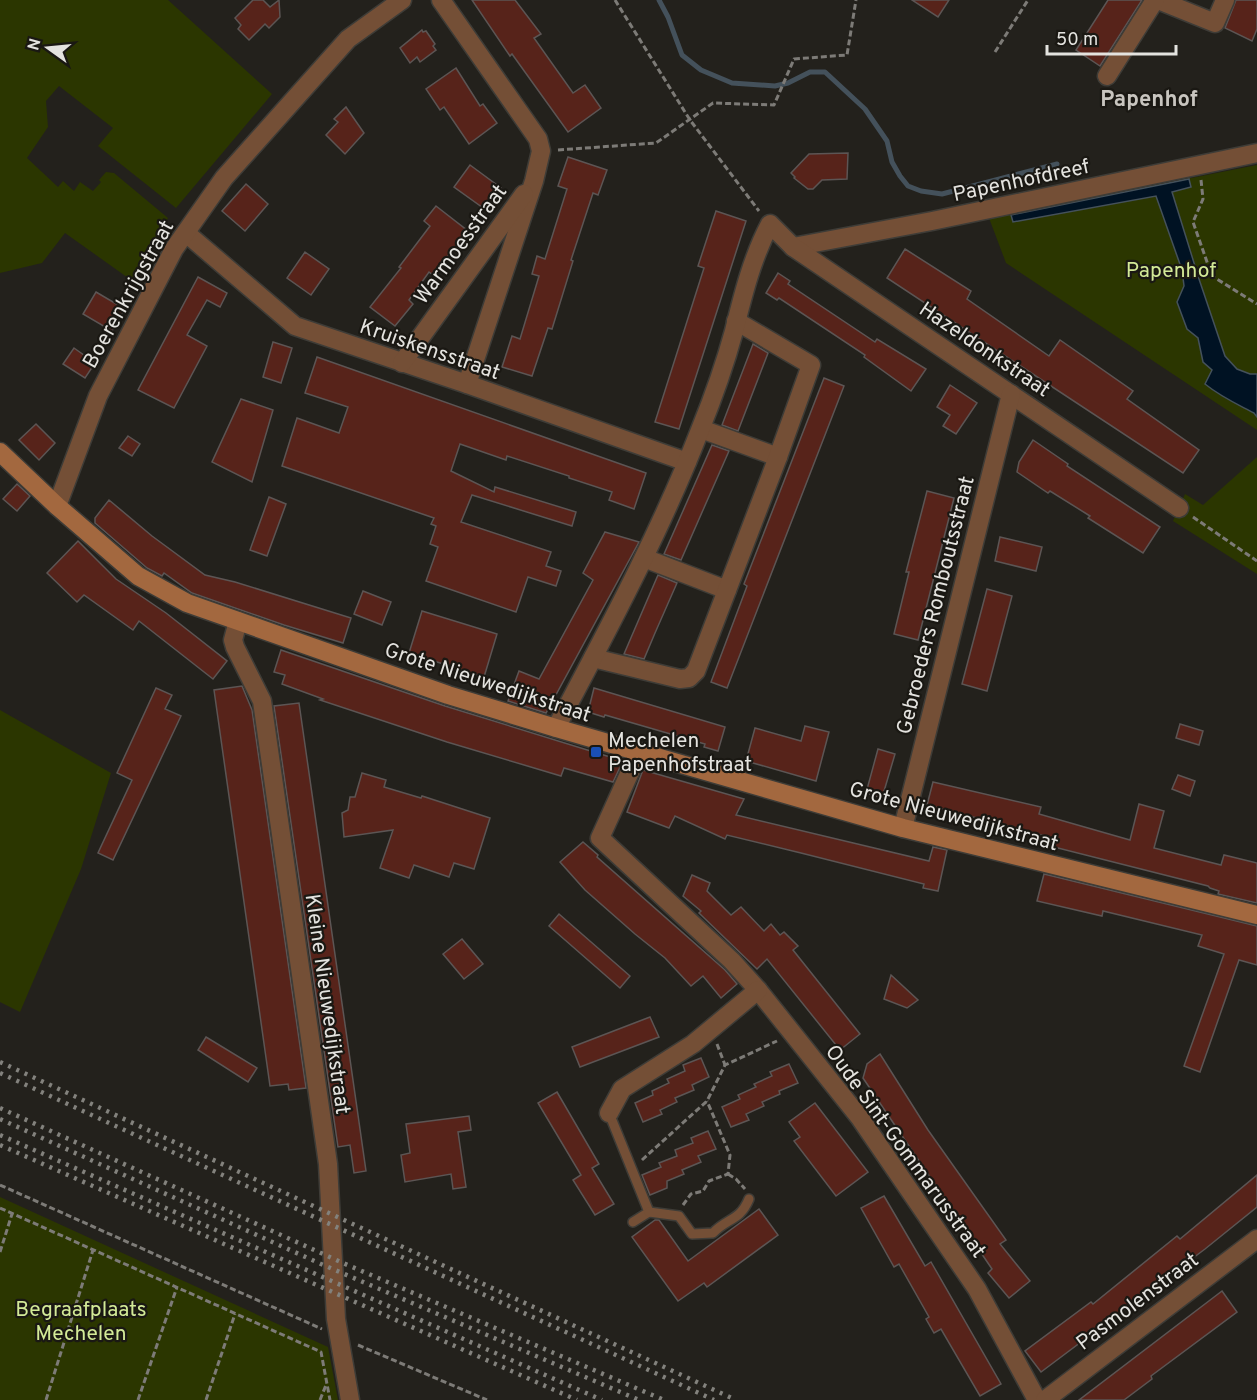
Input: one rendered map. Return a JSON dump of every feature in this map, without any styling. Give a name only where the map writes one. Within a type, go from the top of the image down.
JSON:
[{"type":"main road","name":"Grote Nieuwedijkstraat","points":[[0,452],[57,506],[138,576],[187,603],[448,695],[556,728],[903,828],[1257,915]]},
{"type":"street","name":"Boerenkrijgstraat","points":[[57,506],[98,396],[174,249],[224,178],[348,39],[402,0]]},
{"type":"street","points":[[441,0],[538,139],[541,151]]},
{"type":"street","points":[[1107,76],[1157,0],[1215,23],[1225,0]]},
{"type":"street","name":"Warmoesstraat","points":[[467,384],[534,181],[541,151]]},
{"type":"street","name":"Papenhofdreef","points":[[793,247],[932,221],[1257,153]]},
{"type":"street","name":"Warmoesstraat","points":[[402,363],[534,181]]},
{"type":"street","points":[[556,728],[644,558],[687,462],[701,429],[758,248],[770,224]]},
{"type":"street","name":"Hazeldonkstraat","points":[[770,224],[793,247],[1179,508]]},
{"type":"street","name":"Kruiskensstraat","points":[[186,233],[295,326],[687,462]]},
{"type":"street","points":[[593,658],[680,679],[689,678],[696,671],[811,365],[736,321]]},
{"type":"street","name":"Gebroeders Romboutsstraat","points":[[903,828],[1011,394]]},
{"type":"street","points":[[701,429],[778,457]]},
{"type":"street","points":[[644,558],[727,590]]},
{"type":"street","name":"Kleine Nieuwedijkstraat","points":[[238,621],[233,640],[235,647],[262,701],[328,1164],[336,1319],[350,1400]]},
{"type":"street","name":"Oude Sint-Gommarusstraat","points":[[639,752],[600,838],[732,961],[758,990],[860,1118],[977,1289],[1037,1400]]},
{"type":"street","points":[[609,1113],[622,1089],[693,1044],[758,990]]},
{"type":"street","name":"Pasmolenstraat","points":[[1045,1400],[1257,1239]]},
{"type":"lane","points":[[609,1113],[649,1212]]},
{"type":"lane","points":[[633,1222],[649,1212],[679,1216],[692,1234],[713,1233],[721,1225],[738,1217],[749,1199]]},
{"type":"path","points":[[615,0],[690,120],[770,224]]},
{"type":"path","points":[[541,151],[656,143],[713,103],[774,105],[794,58],[847,55],[856,0]]},
{"type":"path","points":[[995,52],[1028,0]]},
{"type":"path","points":[[1199,165],[1203,200],[1193,222],[1212,276],[1257,304]]},
{"type":"path","points":[[1179,508],[1257,561]]},
{"type":"path","points":[[632,1169],[707,1101],[725,1065],[793,1034]]},
{"type":"path","points":[[707,1101],[730,1155],[728,1174]]},
{"type":"path","points":[[728,1174],[741,1184],[749,1199]]},
{"type":"path","points":[[679,1216],[680,1210],[691,1194],[703,1191],[709,1181],[728,1174]]},
{"type":"path","points":[[0,1185],[487,1400]]},
{"type":"path","points":[[0,1208],[321,1352],[330,1400]]},
{"type":"path","points":[[0,1252],[12,1214]]},
{"type":"path","points":[[46,1400],[93,1250]]},
{"type":"path","points":[[138,1400],[177,1287]]},
{"type":"path","points":[[206,1400],[235,1313]]},
{"type":"path","points":[[320,1400],[327,1382]]},
{"type":"green space","points":[[0,0],[168,0],[272,94],[176,208],[98,146],[113,128],[59,86],[46,101],[48,127],[27,158],[58,187],[63,181],[74,191],[80,182],[93,191],[106,172],[114,173],[168,218],[131,280],[65,233],[42,263],[0,273]]},
{"type":"green space","name":"Papenhof","points":[[1257,165],[1257,430],[1006,263],[989,218]]},
{"type":"green space","points":[[1257,457],[1257,574],[1173,521],[1185,494],[1203,505]]},
{"type":"green space","points":[[0,710],[111,773],[81,869],[20,1012],[0,1002]]},
{"type":"green space","name":"Begraafplaats Mechelen","points":[[0,1197],[328,1347],[338,1400],[0,1400]]},
{"type":"water","points":[[1189,179],[1191,187],[1172,192],[1225,356],[1237,369],[1257,374],[1257,417],[1205,384],[1212,370],[1203,362],[1198,338],[1187,329],[1177,302],[1184,286],[1182,270],[1156,196],[1013,222],[1011,215]]},
{"type":"building","points":[[253,0],[263,0],[270,7],[279,0],[280,17],[269,28],[265,24],[249,40],[238,29],[241,25],[235,18]]},
{"type":"building","points":[[472,0],[515,0],[541,34],[534,38],[573,93],[585,85],[601,108],[568,132],[512,54],[510,56]]},
{"type":"building","points":[[912,0],[949,0],[938,17]]},
{"type":"building","points":[[1108,0],[1142,0],[1100,66],[1076,50]]},
{"type":"building","points":[[1236,0],[1257,0],[1257,29],[1252,41],[1225,28]]},
{"type":"building","points":[[422,30],[426,31],[435,44],[433,46],[436,50],[420,62],[417,57],[410,63],[400,48]]},
{"type":"building","points":[[456,68],[480,106],[483,104],[497,123],[469,144],[444,107],[440,110],[426,89]]},
{"type":"building","points":[[346,107],[364,133],[345,154],[326,135],[338,122],[334,119]]},
{"type":"building","points":[[848,153],[847,179],[822,180],[813,189],[808,189],[791,173],[809,154]]},
{"type":"building","points":[[568,157],[607,170],[598,195],[593,193],[552,329],[548,328],[532,376],[502,367],[512,336],[520,339],[539,276],[532,274],[537,256],[545,259],[567,189],[558,186]]},
{"type":"building","points":[[470,165],[501,188],[486,210],[454,187]]},
{"type":"building","points":[[246,184],[268,204],[245,231],[222,211]]},
{"type":"building","points":[[436,206],[468,231],[433,275],[429,272],[409,300],[413,304],[395,326],[370,307],[430,226],[424,221]]},
{"type":"building","points":[[716,211],[746,221],[679,429],[655,422],[704,268],[698,266]]},
{"type":"building","points":[[905,249],[971,291],[967,299],[1049,356],[1060,340],[1133,391],[1127,399],[1199,450],[1183,473],[887,278]]},
{"type":"building","points":[[305,252],[329,269],[311,295],[287,278]]},
{"type":"building","points":[[778,273],[790,281],[788,284],[875,342],[877,339],[926,369],[911,391],[864,357],[865,355],[779,298],[777,300],[766,293]]},
{"type":"building","points":[[198,277],[227,293],[220,307],[207,300],[187,335],[207,346],[174,408],[138,390]]},
{"type":"building","points":[[96,292],[125,309],[112,331],[83,314]]},
{"type":"building","points":[[273,342],[292,348],[281,383],[263,377]]},
{"type":"building","points":[[753,344],[768,353],[738,431],[722,425]]},
{"type":"building","points":[[74,348],[95,363],[85,378],[63,364]]},
{"type":"building","points":[[317,357],[646,473],[634,509],[609,500],[612,492],[507,456],[506,460],[460,444],[451,471],[494,492],[495,487],[576,512],[572,526],[472,495],[461,522],[551,552],[546,566],[561,571],[556,586],[528,577],[516,612],[426,581],[438,547],[430,544],[436,526],[431,524],[434,518],[282,466],[297,418],[339,433],[348,407],[305,393]]},
{"type":"building","points":[[824,378],[844,386],[727,688],[711,682],[747,586],[744,584]]},
{"type":"building","points":[[950,385],[977,403],[956,434],[943,426],[950,415],[937,407]]},
{"type":"building","points":[[241,399],[273,410],[252,482],[212,462]]},
{"type":"building","points":[[36,424],[55,443],[39,460],[19,440]]},
{"type":"building","points":[[128,436],[140,444],[132,456],[119,448]]},
{"type":"building","points":[[1033,440],[1068,464],[1067,466],[1160,527],[1143,553],[1088,518],[1090,516],[1050,491],[1048,493],[1017,472],[1019,462]]},
{"type":"building","points":[[712,445],[729,451],[681,560],[664,554]]},
{"type":"building","points":[[17,484],[30,496],[17,511],[3,499]]},
{"type":"building","points":[[927,491],[954,498],[918,640],[894,634],[909,572],[906,572]]},
{"type":"building","points":[[269,497],[286,504],[267,556],[250,550]]},
{"type":"building","points":[[109,500],[152,536],[205,575],[351,618],[343,643],[192,593],[164,573],[162,576],[147,568],[95,523],[95,518]]},
{"type":"building","points":[[605,532],[639,542],[546,713],[508,701],[519,671],[539,679],[593,580],[583,573]]},
{"type":"building","points":[[1000,537],[1042,547],[1036,571],[995,561]]},
{"type":"building","points":[[78,541],[116,579],[166,613],[227,661],[213,679],[139,621],[133,630],[84,595],[77,602],[47,573]]},
{"type":"building","points":[[658,575],[677,583],[644,659],[624,654]]},
{"type":"building","points":[[987,589],[1012,596],[987,691],[962,684]]},
{"type":"building","points":[[363,591],[391,602],[382,625],[354,614]]},
{"type":"building","points":[[422,611],[497,634],[484,677],[409,653]]},
{"type":"building","points":[[281,650],[445,706],[623,761],[613,782],[564,768],[561,776],[447,742],[320,700],[323,699],[282,684],[285,675],[274,672]]},
{"type":"building","points":[[242,686],[252,710],[306,1088],[289,1090],[288,1084],[270,1086],[214,690]]},
{"type":"building","points":[[156,688],[172,695],[165,709],[181,716],[113,860],[98,853],[132,780],[117,773]]},
{"type":"building","points":[[594,688],[725,727],[718,751],[704,747],[705,744],[588,712]]},
{"type":"building","points":[[299,703],[366,1171],[354,1173],[350,1145],[338,1147],[274,706]]},
{"type":"building","points":[[1180,724],[1203,731],[1199,745],[1176,738]]},
{"type":"building","points":[[805,726],[829,732],[816,781],[746,761],[755,728],[801,741]]},
{"type":"building","points":[[878,749],[895,754],[882,798],[866,793]]},
{"type":"building","points":[[643,770],[744,799],[736,815],[929,861],[933,847],[947,850],[938,891],[923,888],[924,884],[801,853],[727,835],[725,839],[675,816],[669,828],[627,812]]},
{"type":"building","points":[[362,773],[386,780],[384,787],[421,798],[422,796],[490,818],[474,869],[454,863],[449,877],[414,865],[409,878],[380,868],[393,830],[344,837],[342,813],[348,810],[350,797],[355,797]]},
{"type":"building","points":[[1178,775],[1195,781],[1190,796],[1172,789]]},
{"type":"building","points":[[933,782],[1041,807],[1039,814],[1130,840],[1139,804],[1164,811],[1154,848],[1221,865],[1224,855],[1257,863],[1257,903],[1218,894],[1219,891],[1208,886],[1046,845],[1049,837],[927,805]]},
{"type":"building","points":[[583,842],[725,970],[737,984],[721,998],[703,976],[691,986],[665,958],[585,890],[560,862]]},
{"type":"building","points":[[1044,874],[1257,926],[1257,965],[1239,960],[1200,1072],[1184,1066],[1224,954],[1198,946],[1202,935],[1103,911],[1102,916],[1037,901]]},
{"type":"building","points":[[692,875],[710,883],[707,891],[731,915],[741,907],[764,931],[771,924],[780,935],[784,932],[798,946],[793,950],[860,1034],[840,1050],[767,959],[757,969],[699,913],[701,911],[683,896]]},
{"type":"building","points":[[559,914],[630,976],[620,988],[549,926]]},
{"type":"building","points":[[462,939],[483,964],[464,979],[443,954]]},
{"type":"building","points":[[891,975],[918,1000],[907,1008],[884,999]]},
{"type":"building","points":[[650,1017],[659,1037],[580,1067],[572,1047]]},
{"type":"building","points":[[206,1037],[257,1068],[248,1082],[198,1050]]},
{"type":"building","points":[[880,1054],[928,1130],[1006,1240],[1000,1244],[1030,1281],[1009,1298],[988,1273],[992,1269],[863,1078],[867,1064]]},
{"type":"building","points":[[701,1058],[709,1077],[692,1085],[694,1090],[675,1098],[677,1102],[660,1110],[662,1114],[643,1122],[635,1103],[653,1095],[652,1091],[669,1083],[667,1079],[685,1071],[683,1065]]},
{"type":"building","points":[[789,1064],[798,1083],[779,1091],[780,1094],[762,1102],[764,1106],[746,1114],[749,1120],[731,1127],[722,1107],[740,1099],[738,1095],[756,1087],[754,1084],[772,1076],[770,1072]]},
{"type":"building","points":[[557,1092],[599,1164],[592,1168],[614,1204],[595,1215],[573,1180],[581,1175],[538,1103]]},
{"type":"building","points":[[815,1103],[868,1172],[836,1196],[794,1141],[800,1137],[789,1122]]},
{"type":"building","points":[[469,1116],[471,1130],[458,1132],[466,1187],[453,1189],[451,1174],[405,1182],[401,1155],[410,1153],[406,1124]]},
{"type":"building","points":[[708,1131],[716,1149],[698,1156],[701,1162],[682,1170],[684,1174],[667,1181],[667,1188],[650,1195],[642,1175],[661,1167],[659,1163],[677,1156],[675,1150],[693,1143],[691,1138]]},
{"type":"building","points":[[1257,1175],[1257,1207],[1205,1249],[1041,1372],[1025,1351],[1091,1302],[1093,1304],[1177,1236],[1180,1239]]},
{"type":"building","points":[[884,1196],[925,1266],[931,1262],[1001,1384],[980,1396],[941,1329],[934,1333],[926,1319],[929,1317],[899,1264],[894,1267],[861,1208]]},
{"type":"building","points":[[759,1209],[778,1235],[707,1287],[704,1283],[678,1301],[632,1237],[655,1220],[659,1220],[688,1261]]},
{"type":"building","points":[[1222,1291],[1237,1312],[1151,1376],[1152,1379],[1124,1400],[1079,1400]]},
{"type":"waterway","points":[[659,0],[682,55],[701,70],[732,83],[775,86],[788,83],[810,72],[825,72],[865,109],[887,141],[892,162],[908,186],[921,191],[942,194],[1057,164]]},
{"type":"railway","points":[[0,1062],[736,1400]]},
{"type":"railway","points":[[0,1073],[714,1400]]},
{"type":"railway","points":[[0,1108],[343,1263],[664,1400]]},
{"type":"railway","points":[[0,1119],[321,1264],[639,1400]]},
{"type":"railway","points":[[0,1135],[602,1400]]},
{"type":"railway","points":[[0,1145],[577,1400]]},
{"type":"place","name":"Mechelen Papenhofstraat","points":[[596,752]]},
{"type":"district","name":"Papenhof","points":[[1149,98]]}]
